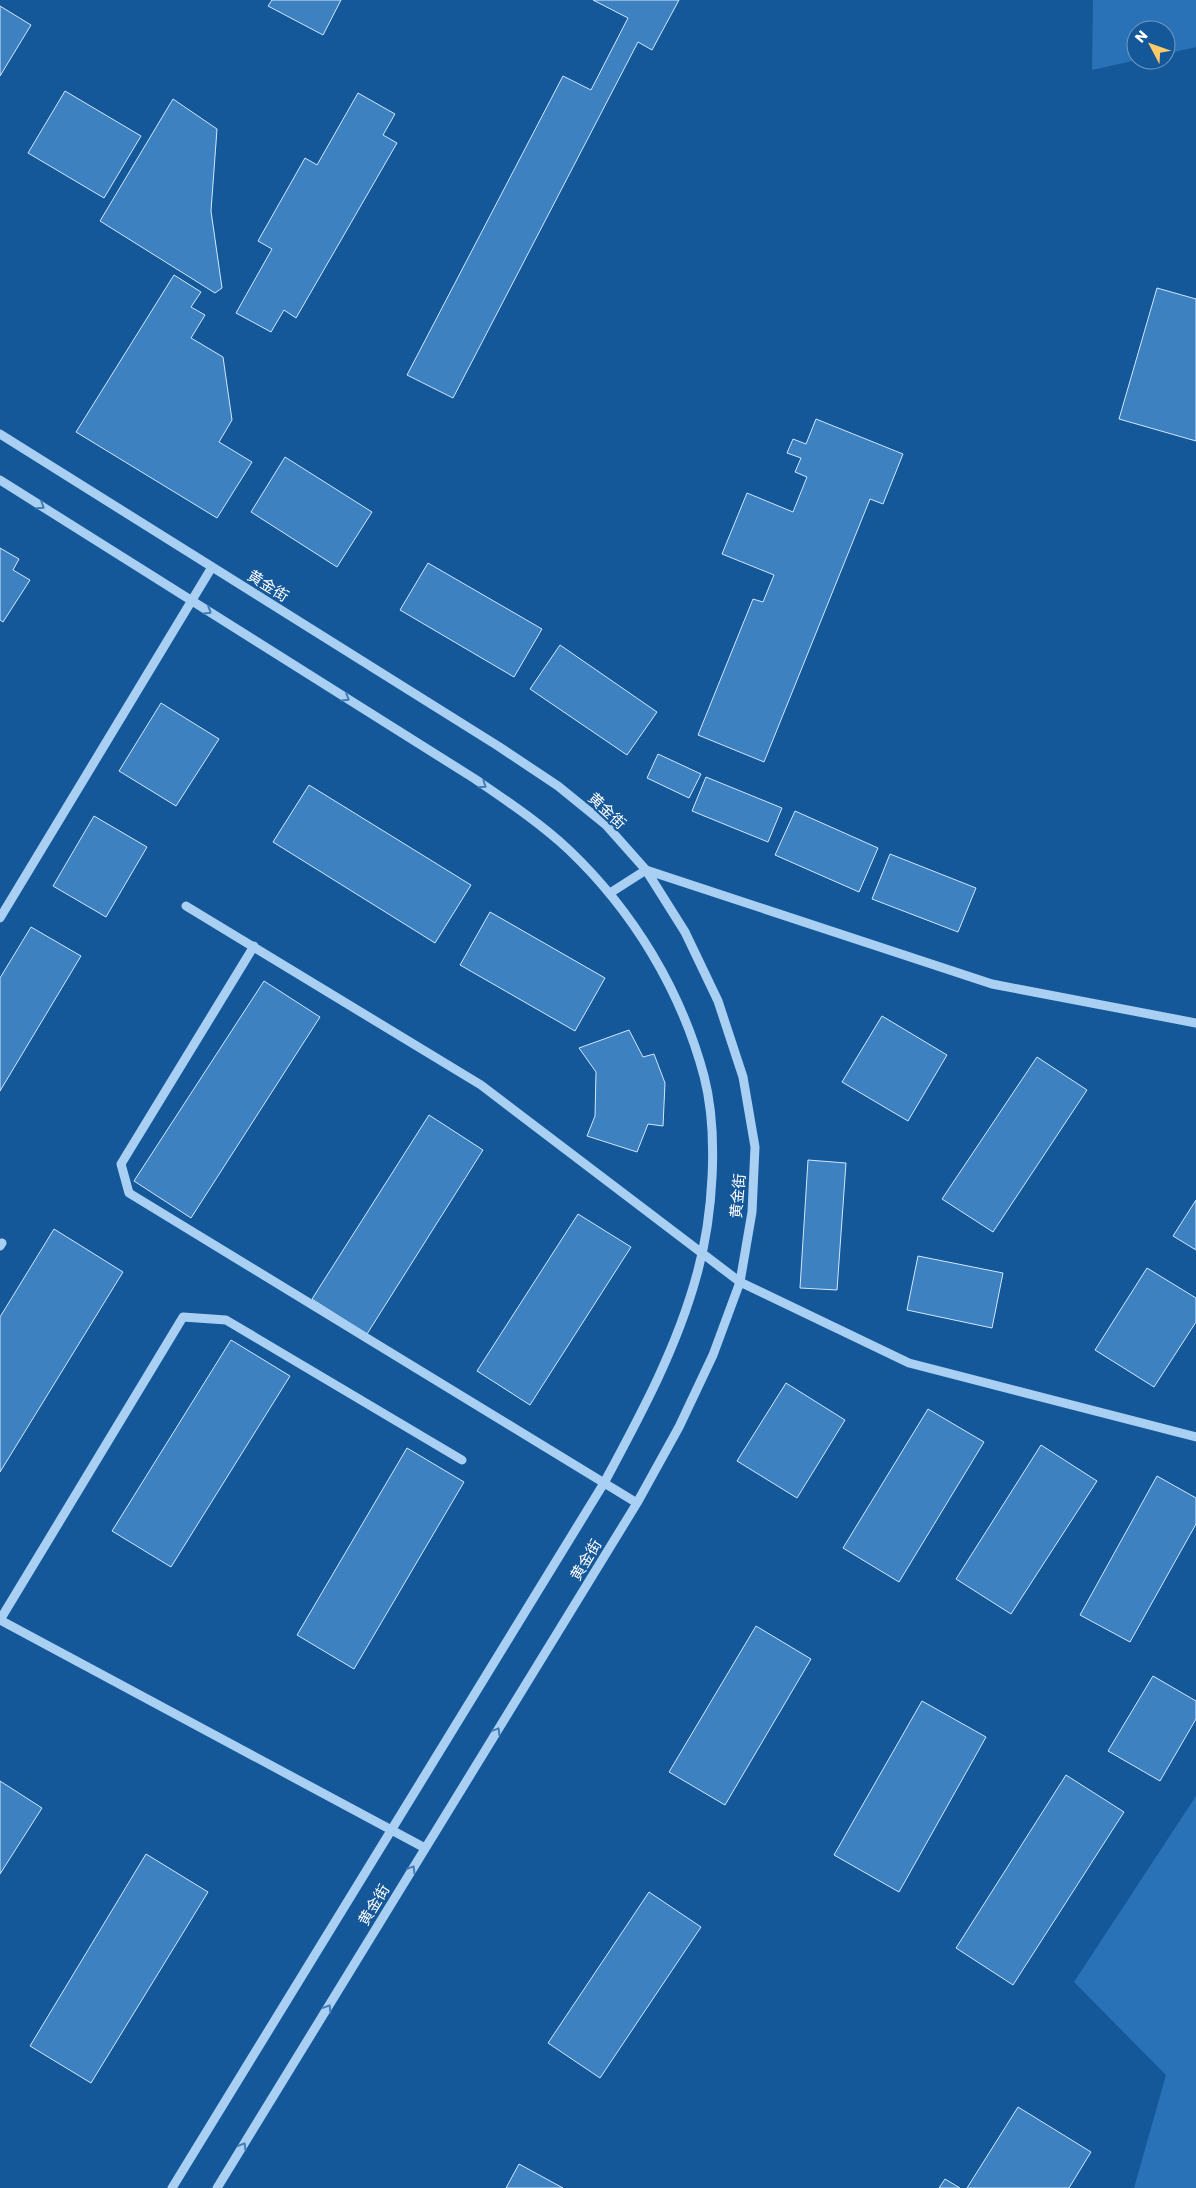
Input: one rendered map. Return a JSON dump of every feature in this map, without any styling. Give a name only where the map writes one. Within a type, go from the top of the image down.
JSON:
[{"type":"street","name":"黄金街","points":[[0,434],[498,746],[558,786],[606,825],[646,870],[685,932],[718,1000],[743,1076],[755,1147],[752,1212],[740,1282],[713,1355],[679,1427],[636,1503],[218,2188]]},
{"type":"street","name":"黄金街","points":[[0,480],[529,816],[570,851],[610,893],[646,943],[681,1007],[704,1077],[712,1136],[710,1202],[697,1274],[673,1346],[642,1414],[604,1483],[172,2188]]},
{"type":"street","points":[[0,918],[212,567]]},
{"type":"street","points":[[610,893],[646,870],[992,984],[1196,1023]]},
{"type":"street","points":[[186,906],[481,1084],[740,1282],[909,1363],[1196,1437]]},
{"type":"street","points":[[254,946],[121,1164],[129,1193],[636,1503]]},
{"type":"street","points":[[425,1848],[0,1620],[182,1317],[226,1320],[462,1460]]},
{"type":"shaded area","points":[[1093,0],[1196,0],[1196,47],[1176,52],[1176,20],[1126,20],[1126,62],[1092,70]]},
{"type":"shaded area","points":[[1196,1796],[1196,2188],[1134,2188],[1166,2075],[1074,1982]]},
{"type":"building","points":[[272,0],[341,0],[323,35],[268,6]]},
{"type":"building","points":[[593,0],[679,0],[652,50],[638,42],[453,398],[407,375],[563,76],[591,90],[628,18]]},
{"type":"building","points":[[0,6],[31,25],[0,76]]},
{"type":"building","points":[[65,91],[141,136],[104,198],[28,153]]},
{"type":"building","points":[[358,93],[395,114],[383,135],[397,143],[296,318],[284,310],[271,332],[236,313],[272,249],[258,241],[305,158],[317,165]]},
{"type":"building","points":[[173,99],[217,129],[211,211],[222,288],[215,293],[100,221]]},
{"type":"building","points":[[174,275],[201,292],[191,307],[205,315],[191,338],[223,357],[232,420],[219,442],[252,462],[217,518],[76,432]]},
{"type":"building","points":[[1157,288],[1196,299],[1196,441],[1119,419]]},
{"type":"building","points":[[816,419],[903,454],[883,504],[870,499],[764,762],[698,735],[753,599],[763,602],[774,575],[722,554],[747,493],[793,512],[807,477],[795,472],[801,458],[787,453],[793,439],[806,444]]},
{"type":"building","points":[[285,457],[372,512],[337,567],[251,512]]},
{"type":"building","points":[[0,548],[19,559],[13,570],[30,580],[3,622],[0,620]]},
{"type":"building","points":[[428,563],[542,629],[514,677],[400,610]]},
{"type":"building","points":[[560,645],[657,712],[627,755],[530,689]]},
{"type":"building","points":[[161,703],[219,739],[176,806],[119,771]]},
{"type":"building","points":[[658,754],[701,774],[689,798],[647,778]]},
{"type":"building","points":[[706,777],[782,808],[768,842],[692,811]]},
{"type":"building","points":[[309,785],[471,885],[435,943],[273,842]]},
{"type":"building","points":[[795,811],[878,848],[859,892],[775,855]]},
{"type":"building","points":[[94,816],[147,847],[106,917],[53,886]]},
{"type":"building","points":[[890,854],[976,888],[958,932],[872,899]]},
{"type":"building","points":[[490,912],[605,978],[575,1031],[460,965]]},
{"type":"building","points":[[31,927],[81,956],[0,1091],[0,978]]},
{"type":"building","points":[[264,981],[320,1017],[191,1218],[134,1181]]},
{"type":"building","points":[[882,1016],[947,1055],[908,1121],[842,1082]]},
{"type":"building","points":[[629,1030],[643,1057],[654,1054],[665,1083],[663,1126],[648,1124],[637,1152],[587,1136],[595,1116],[596,1072],[579,1048]]},
{"type":"building","points":[[1037,1057],[1087,1090],[993,1232],[942,1199]]},
{"type":"building","points":[[429,1115],[483,1150],[367,1334],[312,1299]]},
{"type":"building","points":[[808,1160],[846,1163],[837,1290],[800,1288]]},
{"type":"building","points":[[1196,1200],[1196,1250],[1173,1236]]},
{"type":"building","points":[[578,1214],[631,1247],[530,1405],[477,1371]]},
{"type":"building","points":[[54,1229],[123,1272],[0,1472],[0,1317]]},
{"type":"building","points":[[918,1256],[1003,1273],[992,1328],[907,1310]]},
{"type":"building","points":[[1147,1268],[1196,1298],[1196,1322],[1154,1387],[1095,1350]]},
{"type":"building","points":[[231,1340],[290,1376],[171,1567],[112,1531]]},
{"type":"building","points":[[786,1383],[845,1420],[797,1498],[737,1461]]},
{"type":"building","points":[[928,1409],[984,1442],[899,1582],[843,1548]]},
{"type":"building","points":[[1041,1445],[1097,1481],[1011,1614],[956,1579]]},
{"type":"building","points":[[407,1448],[464,1482],[354,1669],[297,1635]]},
{"type":"building","points":[[1157,1476],[1196,1498],[1196,1524],[1130,1642],[1080,1615]]},
{"type":"building","points":[[756,1626],[811,1659],[725,1805],[669,1772]]},
{"type":"building","points":[[1153,1676],[1196,1701],[1196,1719],[1160,1781],[1108,1751]]},
{"type":"building","points":[[922,1701],[986,1737],[899,1892],[834,1855]]},
{"type":"building","points":[[1066,1775],[1124,1812],[1013,1985],[956,1948]]},
{"type":"building","points":[[0,1781],[42,1808],[0,1874]]},
{"type":"building","points":[[146,1854],[208,1892],[91,2083],[30,2046]]},
{"type":"building","points":[[649,1892],[701,1927],[600,2078],[548,2043]]},
{"type":"building","points":[[1018,2107],[1091,2152],[1069,2188],[967,2188]]},
{"type":"building","points":[[519,2164],[563,2188],[506,2188]]},
{"type":"building","points":[[945,2179],[960,2188],[939,2188]]}]
